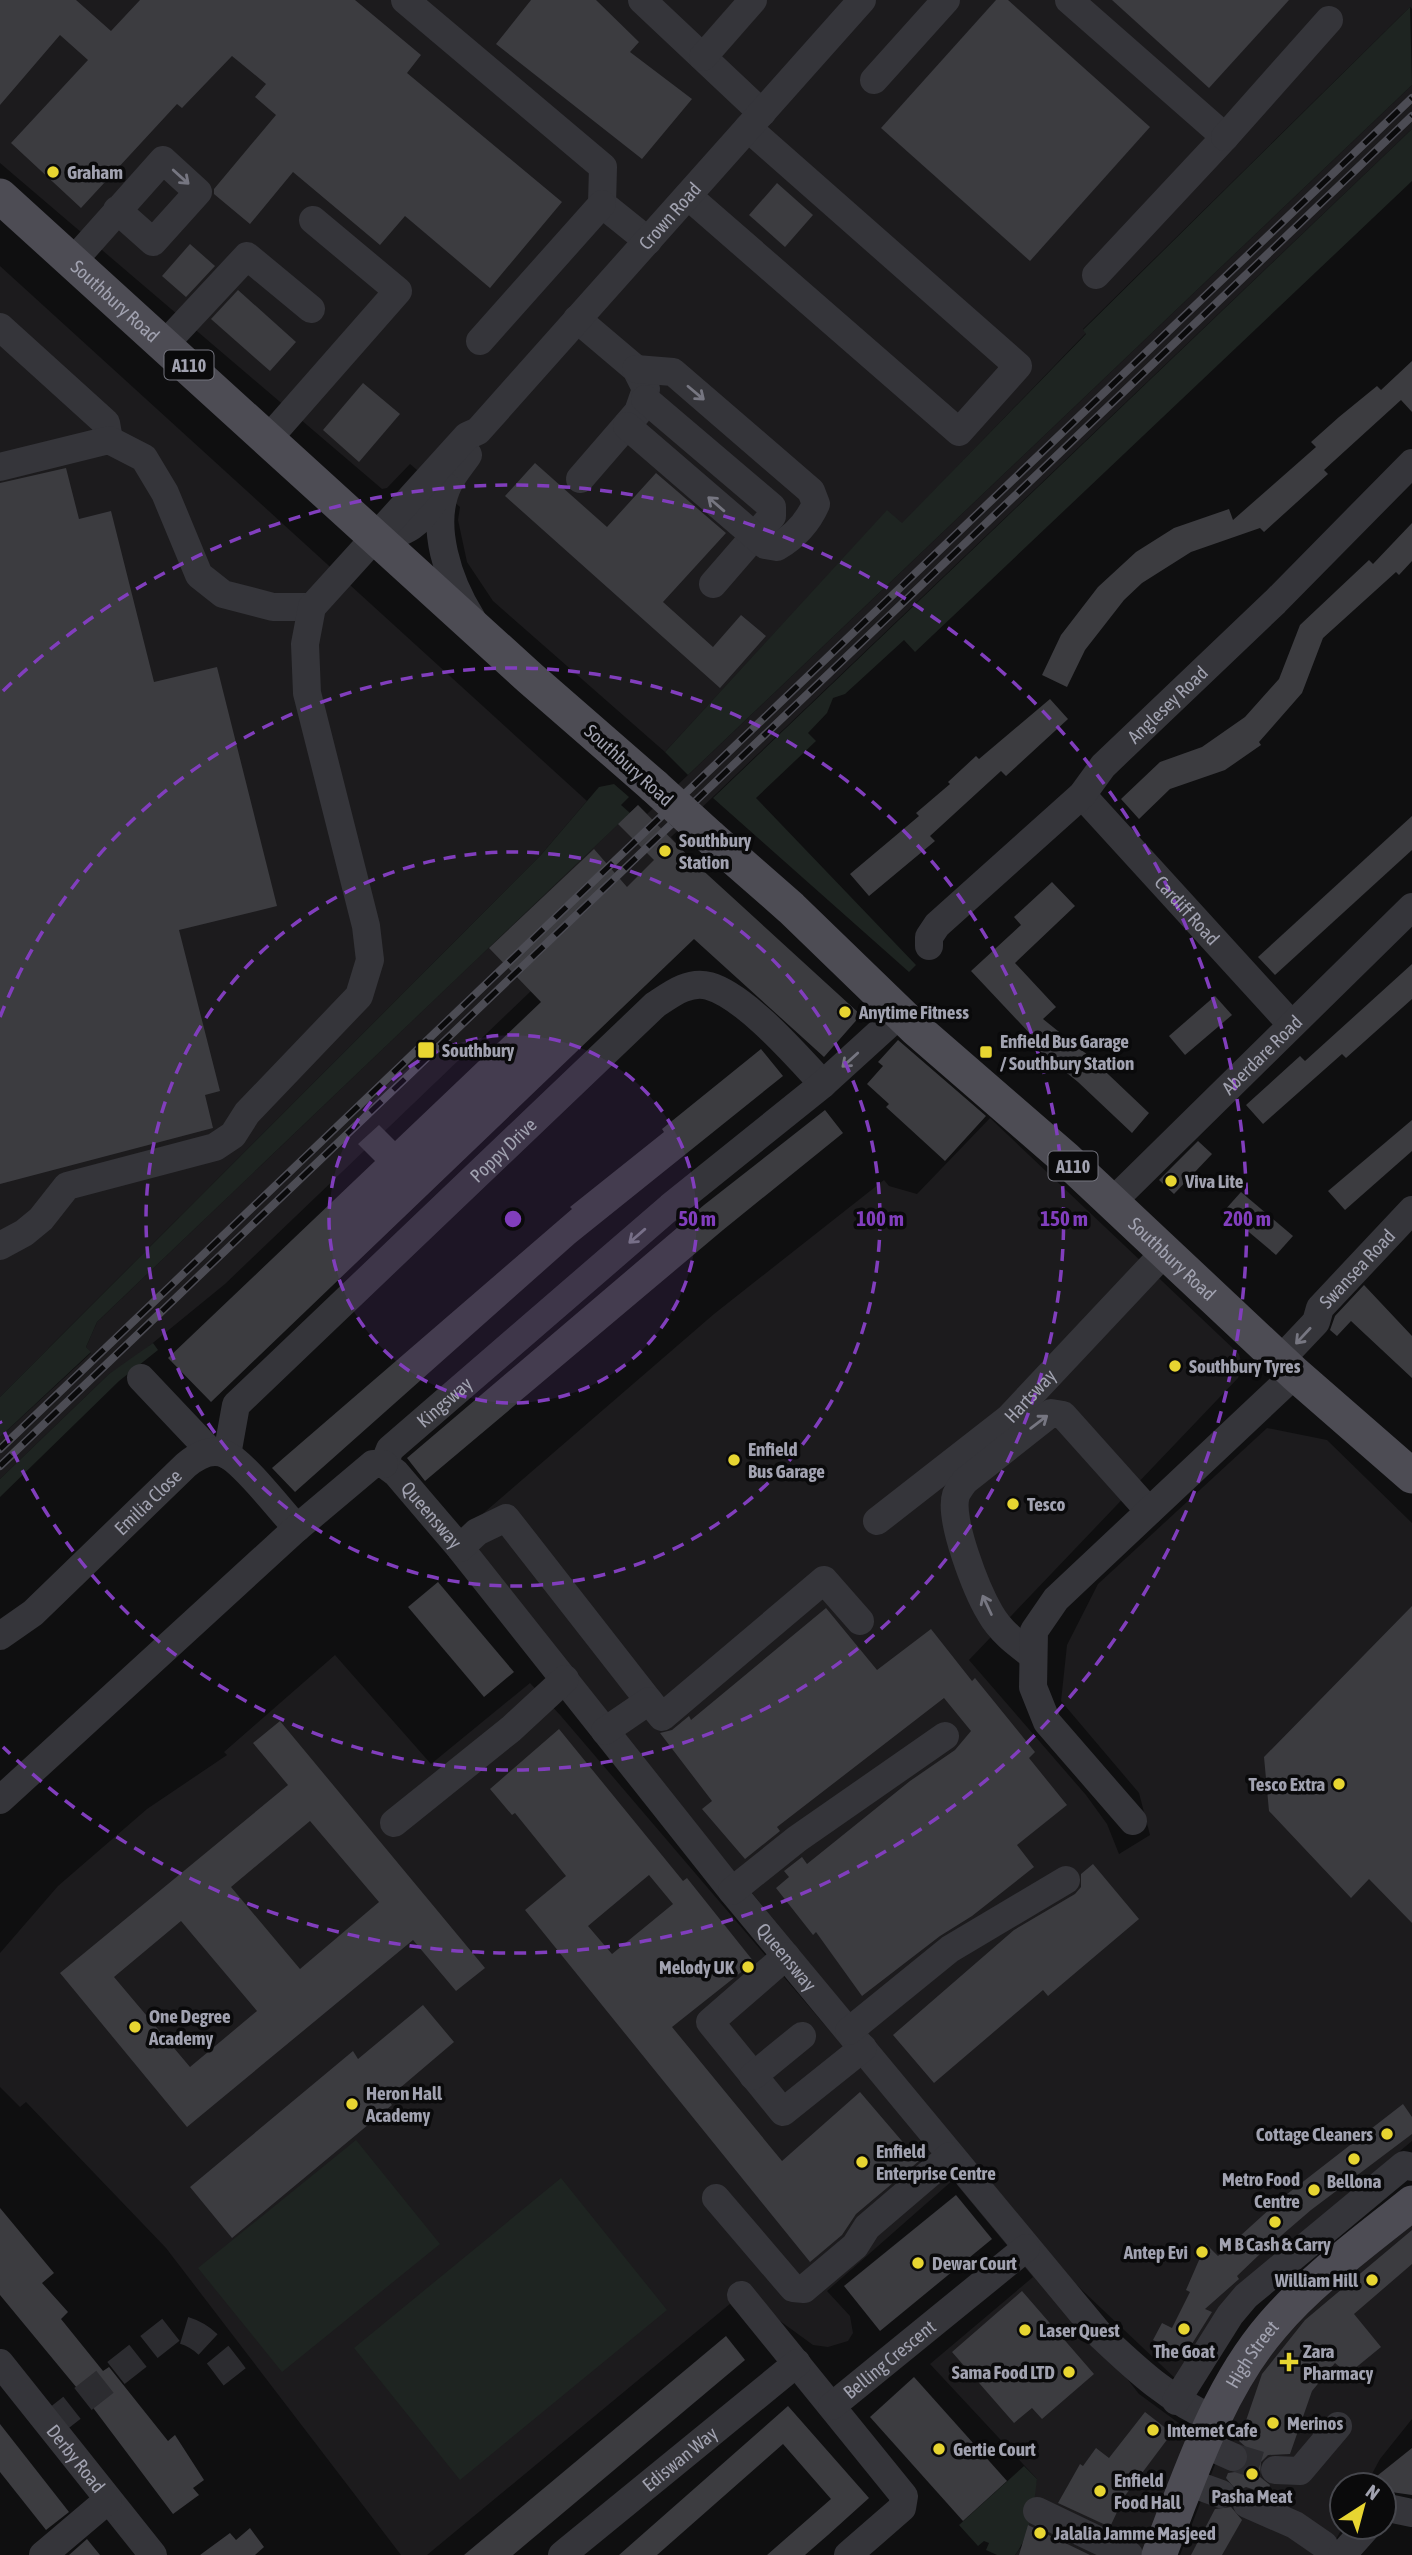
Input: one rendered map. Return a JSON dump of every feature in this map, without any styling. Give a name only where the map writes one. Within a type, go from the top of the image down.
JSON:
[{"type":"main road","name":"Southbury Road","points":[[0,196],[791,908],[900,1014],[1112,1202],[1287,1367],[1412,1476]]},
{"type":"main road","name":"High Street","points":[[1159,2555],[1188,2482],[1218,2440],[1239,2373],[1275,2322],[1320,2280],[1412,2203]]},
{"type":"street","points":[[405,0],[603,167],[601,204],[480,341]]},
{"type":"street","points":[[703,57],[753,0]]},
{"type":"street","name":"Crown Road","points":[[376,536],[467,436],[478,431],[862,0]]},
{"type":"street","points":[[874,80],[946,0]]},
{"type":"street","points":[[1069,0],[1225,137]]},
{"type":"street","points":[[660,6],[755,120],[1018,366],[959,432],[688,196]]},
{"type":"street","points":[[1096,275],[1225,137],[1329,20]]},
{"type":"street","points":[[601,204],[648,241]]},
{"type":"street","points":[[73,261],[117,210]]},
{"type":"street","points":[[268,439],[398,291],[313,220]]},
{"type":"street","points":[[165,344],[247,256],[311,309]]},
{"type":"street","points":[[578,319],[636,369],[643,379],[645,399],[627,426],[580,478]]},
{"type":"street","points":[[0,327],[106,423],[109,440]]},
{"type":"street","points":[[627,426],[765,545],[778,547],[789,540],[810,517],[816,504],[811,491],[673,372],[636,369]]},
{"type":"street","points":[[645,399],[772,507],[772,516],[713,584]]},
{"type":"street","name":"Crown Road","points":[[376,536],[397,535],[410,529],[448,484],[475,444],[478,431]]},
{"type":"street","points":[[0,467],[109,440],[144,458],[165,493],[183,544],[199,575],[223,594],[273,607],[312,607]]},
{"type":"street","name":"Anglesey Road","points":[[929,946],[929,937],[937,925],[1082,795],[1103,765],[1275,602],[1412,463]]},
{"type":"street","name":"Crown Road","points":[[448,484],[442,507],[444,552],[460,601],[478,628]]},
{"type":"street","points":[[0,1246],[41,1219],[67,1186],[215,1146],[233,1135],[247,1113],[359,996],[370,960],[366,926],[307,693],[305,644],[312,607],[376,536]]},
{"type":"street","name":"Cardiff Road","points":[[1082,795],[1291,1024]]},
{"type":"street","name":"Aberdare Road","points":[[1112,1202],[1412,908]]},
{"type":"street","name":"Poppy Drive","points":[[219,1453],[236,1405],[655,1005],[681,988],[707,985],[736,999],[823,1084]]},
{"type":"street","name":"Kingsway","points":[[0,1800],[297,1528],[373,1464],[384,1464],[390,1449],[670,1207],[823,1084],[900,1014]]},
{"type":"street","name":"Swansea Road","points":[[1133,1821],[1047,1722],[1033,1687],[1034,1631],[1041,1617],[1056,1599],[1149,1511],[1287,1367],[1316,1322],[1320,1308],[1412,1210]]},
{"type":"street","name":"Hartsway","points":[[877,1521],[1009,1418],[1164,1253]]},
{"type":"street","points":[[141,1378],[297,1528]]},
{"type":"street","points":[[1032,1655],[1012,1640],[990,1614],[973,1573],[956,1521],[956,1496],[965,1481],[1051,1413],[1063,1415],[1149,1511]]},
{"type":"street","name":"Emilia Close","points":[[0,1636],[33,1613],[186,1465],[219,1453]]},
{"type":"street","name":"Queensway","points":[[384,1464],[396,1473],[460,1548],[732,1892],[1101,2336],[1218,2440]]},
{"type":"street","points":[[460,1548],[477,1532],[506,1518],[662,1717],[824,1580],[860,1621]]},
{"type":"street","points":[[394,1823],[511,1729],[565,1679]]},
{"type":"street","points":[[604,1731],[649,1700]]},
{"type":"street","points":[[732,1892],[797,1839],[945,1736]]},
{"type":"street","points":[[786,1956],[710,2022],[783,2112],[950,1949],[1066,1880]]},
{"type":"street","points":[[753,2076],[802,2036]]},
{"type":"street","points":[[716,2198],[793,2288],[804,2289],[855,2246],[867,2227],[950,2156]]},
{"type":"street","points":[[1176,2401],[1230,2315],[1246,2296],[1404,2165],[1412,2167]]},
{"type":"street","name":"Belling Crescent","points":[[741,2295],[832,2406],[1026,2248]]},
{"type":"street","points":[[1246,2296],[1275,2322]]},
{"type":"street","name":"Derby Road","points":[[0,2363],[153,2555]]},
{"type":"street","name":"Ediswan Way","points":[[562,2555],[797,2363]]},
{"type":"street","points":[[832,2406],[895,2483],[905,2501],[902,2508],[848,2555]]},
{"type":"street","points":[[1275,2470],[1300,2471],[1338,2426]]},
{"type":"street","points":[[1188,2482],[1295,2525],[1333,2550]]},
{"type":"street","points":[[43,2555],[108,2500]]},
{"type":"street","points":[[1037,2511],[1129,2555]]},
{"type":"shaded area","points":[[0,0],[1412,0],[1412,9],[1410,7],[1083,329],[1086,333],[902,524],[887,511],[665,752],[493,601],[467,562],[458,520],[460,507],[410,464],[387,488],[382,489],[0,163]]},
{"type":"shaded area","points":[[1410,7],[1412,85],[688,775],[665,752],[887,510],[902,523],[1086,334],[1083,330]]},
{"type":"shaded area","points":[[1412,85],[1412,129],[671,837],[691,859],[531,991],[225,1284],[132,1360],[109,1374],[0,1479],[0,1437],[91,1353],[86,1347],[97,1322],[638,805],[647,814]]},
{"type":"shaded area","points":[[1412,129],[1412,181],[915,652],[904,640],[845,694],[833,698],[827,713],[808,733],[816,741],[756,798],[916,965],[909,972],[713,798]]},
{"type":"shaded area","points":[[0,266],[587,801],[540,856],[0,1397]]},
{"type":"shaded area","points":[[614,784],[629,797],[621,805],[630,813],[97,1322],[86,1347],[91,1352],[0,1437],[0,1397],[540,856],[599,787]]},
{"type":"shaded area","points":[[990,1118],[1239,1354],[1242,1365],[1238,1378],[969,1660],[1086,1795],[1107,1824],[1119,1854],[1150,1835],[1139,1793],[1061,1701],[1067,1645],[1098,1584],[1267,1428],[1327,1440],[1412,1523],[1412,2141],[1286,2246],[1178,2381],[1065,2274],[559,1658],[464,1530],[714,1314],[884,1180],[889,1186],[917,1194]]},
{"type":"shaded area","points":[[153,1343],[158,1350],[119,1381],[0,1497],[0,1479],[109,1374]]},
{"type":"shaded area","name":"Heron Hall Academy","points":[[335,1655],[431,1764],[530,1683],[561,1716],[935,2154],[999,2214],[1139,2394],[1187,2429],[1190,2441],[1142,2555],[1015,2555],[1022,2546],[1037,2479],[930,2364],[1033,2277],[953,2180],[827,2291],[850,2316],[853,2333],[848,2341],[828,2347],[813,2345],[780,2321],[748,2289],[427,2555],[401,2555],[166,2248],[26,2102],[20,2107],[0,2087],[0,1953],[58,1886],[147,1809],[227,1755],[224,1752]]},
{"type":"shaded area","points":[[356,2140],[440,2244],[282,2372],[198,2268]]},
{"type":"shaded area","points":[[561,2178],[667,2310],[460,2480],[354,2348]]},
{"type":"shaded area","points":[[1412,2212],[1412,2419],[1374,2471],[1328,2471],[1328,2541],[1335,2541],[1327,2555],[1180,2555],[1252,2369],[1324,2293]]},
{"type":"shaded area","points":[[1024,2466],[1037,2479],[1028,2528],[1015,2555],[997,2555],[986,2550],[989,2543],[984,2541],[978,2546],[959,2525]]},
{"type":"building","points":[[0,0],[76,0],[111,31],[140,0],[355,0],[421,55],[407,73],[562,202],[490,288],[405,216],[380,245],[293,172],[250,224],[214,194],[214,189],[276,115],[255,97],[266,84],[232,56],[182,108],[177,104],[81,208],[11,143],[88,60],[60,35],[0,105]]},
{"type":"building","points":[[531,0],[596,0],[639,42],[630,52],[692,99],[642,159],[496,44]]},
{"type":"building","points":[[996,0],[1008,0],[1150,127],[1030,261],[881,128]]},
{"type":"building","points":[[1112,0],[1289,0],[1209,88]]},
{"type":"building","points":[[777,183],[813,215],[785,247],[749,215]]},
{"type":"building","points":[[190,244],[215,266],[186,297],[162,276]]},
{"type":"building","points":[[238,290],[296,342],[270,371],[211,319]]},
{"type":"building","points":[[1412,361],[1412,412],[1401,400],[1324,470],[1328,474],[1264,532],[1260,528],[1191,552],[1142,583],[1124,600],[1085,650],[1067,687],[1042,675],[1061,635],[1098,587],[1136,552],[1174,528],[1229,509],[1233,520],[1316,447],[1311,442],[1339,417],[1377,386],[1381,390]]},
{"type":"building","points":[[363,383],[400,414],[359,462],[323,430]]},
{"type":"building","points":[[535,463],[607,527],[656,473],[726,533],[663,602],[713,647],[741,615],[766,636],[720,688],[505,496]]},
{"type":"building","points":[[66,468],[79,519],[111,511],[154,682],[217,667],[277,906],[179,930],[220,1091],[205,1095],[213,1128],[0,1184],[0,483]]},
{"type":"building","points":[[1412,523],[1412,561],[1399,575],[1396,572],[1323,638],[1302,693],[1259,742],[1261,745],[1225,770],[1170,789],[1139,819],[1121,799],[1160,762],[1202,747],[1245,717],[1279,679],[1300,625],[1369,560],[1373,564]]},
{"type":"building","points":[[1050,699],[1068,719],[1006,776],[1001,771],[930,836],[935,841],[869,896],[850,874],[919,816],[916,813],[950,784],[948,782],[976,756],[979,759]]},
{"type":"building","points":[[638,805],[697,865],[861,1015],[824,1057],[694,939],[211,1402],[168,1358],[375,1161],[358,1144],[379,1125],[395,1141],[541,1002],[489,948],[594,849],[627,887],[654,860],[618,824]]},
{"type":"building","points":[[1412,816],[1412,850],[1275,975],[1258,957]]},
{"type":"building","points":[[1052,882],[1075,906],[1015,963],[1056,1007],[1043,1019],[1089,1056],[1149,1113],[1132,1133],[1078,1082],[1030,1043],[1034,1038],[971,971],[1021,925],[1014,917]]},
{"type":"building","points":[[1412,964],[1412,999],[1346,1058],[1342,1054],[1263,1124],[1246,1105],[1300,1056],[1305,1061]]},
{"type":"building","points":[[1215,996],[1232,1015],[1185,1055],[1169,1036]]},
{"type":"building","points":[[898,1040],[986,1116],[945,1161],[886,1107],[889,1104],[867,1084],[883,1066],[878,1062]]},
{"type":"building","points":[[761,1049],[783,1076],[575,1243],[295,1492],[272,1468],[572,1209],[570,1207],[664,1132],[662,1129]]},
{"type":"building","points":[[825,1110],[843,1133],[723,1230],[425,1481],[407,1458],[704,1205]]},
{"type":"building","points":[[1412,1120],[1412,1151],[1345,1210],[1328,1191]]},
{"type":"building","points":[[1198,1141],[1212,1154],[1174,1194],[1159,1180]]},
{"type":"building","points":[[1241,1192],[1293,1236],[1276,1255],[1224,1211]]},
{"type":"building","points":[[1364,1285],[1412,1336],[1412,1378],[1351,1321],[1337,1336],[1330,1330],[1335,1316]]},
{"type":"building","points":[[438,1582],[514,1672],[484,1697],[408,1607]]},
{"type":"building","name":"Tesco Extra","points":[[1412,1606],[1412,1923],[1369,1879],[1351,1898],[1269,1811],[1264,1757]]},
{"type":"building","points":[[826,1608],[877,1670],[931,1629],[972,1681],[975,1678],[1035,1752],[1029,1758],[1067,1805],[1017,1845],[1034,1867],[862,1996],[816,1932],[813,1935],[776,1888],[789,1877],[784,1871],[802,1857],[807,1864],[910,1781],[955,1750],[971,1731],[944,1698],[777,1827],[780,1831],[745,1859],[702,1809],[712,1801],[660,1733],[672,1730],[689,1716],[691,1720]]},
{"type":"building","points":[[280,1721],[485,1968],[456,1991],[413,1940],[187,2127],[60,1973],[288,1785],[253,1743]],"holes":[[[310,1821],[379,1902],[300,1969],[231,1887]],[[181,1921],[257,2011],[190,2067],[114,1977]]]},
{"type":"building","points":[[559,1729],[683,1881],[687,1878],[754,1962],[672,2027],[782,2161],[860,2092],[919,2161],[856,2214],[842,2235],[810,2262],[525,1910],[566,1876],[515,1813],[512,1815],[490,1789]],"holes":[[[649,1875],[673,1904],[612,1954],[588,1926]]]},
{"type":"building","points":[[1093,1864],[1139,1919],[1048,1996],[1043,1990],[934,2083],[893,2035],[1014,1930],[1075,1894],[1081,1887],[1081,1874]]},
{"type":"building","points":[[423,2005],[454,2042],[387,2099],[392,2105],[232,2238],[190,2187],[353,2051],[358,2059]]},
{"type":"building","points":[[1403,2104],[1412,2117],[1412,2134],[1311,2210],[1237,2276],[1239,2279],[1205,2309],[1212,2312],[1185,2355],[1153,2340],[1162,2323],[1172,2328],[1190,2292],[1186,2290],[1206,2244],[1218,2256],[1282,2198]]},
{"type":"building","name":"Dewar Court","points":[[956,2195],[992,2239],[880,2331],[844,2286]]},
{"type":"building","points":[[0,2208],[54,2273],[42,2283],[68,2312],[61,2319],[103,2371],[109,2367],[168,2441],[175,2435],[204,2480],[193,2488],[199,2495],[173,2514],[91,2405],[0,2295]]},
{"type":"building","points":[[1412,2230],[1412,2264],[1354,2314],[1381,2347],[1348,2374],[1335,2363],[1312,2391],[1290,2454],[1268,2455],[1261,2462],[1260,2477],[1270,2485],[1267,2494],[1246,2487],[1237,2491],[1226,2478],[1228,2473],[1242,2471],[1248,2463],[1247,2448],[1239,2441],[1262,2374],[1305,2320]]},
{"type":"building","points":[[1022,2291],[1094,2374],[1042,2419],[1032,2408],[1014,2423],[952,2352]]},
{"type":"building","points":[[726,2336],[745,2360],[513,2555],[464,2555]]},
{"type":"building","name":"Gertie Court","points":[[914,2377],[1007,2481],[963,2521],[870,2417]]},
{"type":"building","points":[[788,2406],[869,2498],[828,2535],[805,2555],[767,2555],[831,2499],[783,2444],[657,2555],[619,2555]]},
{"type":"building","points":[[1145,2412],[1172,2433],[1124,2497],[1110,2527],[1058,2503],[1080,2464],[1083,2466],[1096,2448],[1109,2458]]},
{"type":"building","points":[[0,2424],[69,2512],[46,2530],[0,2472]]},
{"type":"building","points":[[1412,2448],[1412,2495],[1398,2493],[1398,2471],[1383,2471]]},
{"type":"building","points":[[1231,2507],[1242,2520],[1222,2555],[1191,2555],[1215,2509]]},
{"type":"building","name":"Jalalia Jamme Masjeed","points":[[1028,2525],[1030,2526],[1090,2555],[1019,2555]]},
{"type":"building","points":[[250,2528],[264,2547],[255,2555],[200,2555],[230,2533],[236,2540]]},
{"type":"building","points":[[87,2539],[100,2555],[69,2555]]},
{"type":"tunnel","points":[[50,2425],[173,2328],[203,2340],[238,2381]]},
{"type":"tunnel","points":[[1233,2457],[1275,2470]]},
{"type":"railway","points":[[0,1449],[1412,98]]},
{"type":"railway","points":[[0,1466],[1412,116]]},
{"type":"place","name":"Graham","points":[[53,172]]},
{"type":"place","name":"Southbury Station","points":[[665,851]]},
{"type":"place","name":"Anytime Fitness","points":[[845,1012]]},
{"type":"place","name":"Southbury","points":[[426,1050]]},
{"type":"place","name":"Enfield Bus Garage / Southbury Station","points":[[986,1052]]},
{"type":"place","name":"Viva Lite","points":[[1171,1181]]},
{"type":"place","name":"Southbury Tyres","points":[[1175,1366]]},
{"type":"place","name":"Enfield Bus Garage","points":[[734,1460]]},
{"type":"place","name":"Tesco","points":[[1013,1504]]},
{"type":"place","name":"Tesco Extra","points":[[1339,1784]]},
{"type":"place","name":"Melody UK","points":[[748,1967]]},
{"type":"place","name":"One Degree Academy","points":[[135,2027]]},
{"type":"place","name":"Heron Hall Academy","points":[[352,2104]]},
{"type":"place","name":"Cottage Cleaners","points":[[1387,2134]]},
{"type":"place","name":"Bellona","points":[[1354,2159]]},
{"type":"place","name":"Enfield Enterprise Centre","points":[[862,2162]]},
{"type":"place","name":"Metro Food Centre","points":[[1314,2190]]},
{"type":"place","name":"M B Cash & Carry","points":[[1275,2222]]},
{"type":"place","name":"Antep Evi","points":[[1202,2252]]},
{"type":"place","name":"Dewar Court","points":[[918,2263]]},
{"type":"place","name":"William Hill","points":[[1372,2280]]},
{"type":"place","name":"The Goat","points":[[1184,2329]]},
{"type":"place","name":"Laser Quest","points":[[1025,2330]]},
{"type":"place","name":"Zara Pharmacy","points":[[1289,2362]]},
{"type":"place","name":"Sama Food LTD","points":[[1069,2372]]},
{"type":"place","name":"Merinos","points":[[1273,2423]]},
{"type":"place","name":"Internet Cafe","points":[[1153,2430]]},
{"type":"place","name":"Gertie Court","points":[[939,2449]]},
{"type":"place","name":"Pasha Meat","points":[[1252,2474]]},
{"type":"place","name":"Enfield Food Hall","points":[[1100,2491]]},
{"type":"place","name":"Jalalia Jamme Masjeed","points":[[1040,2533]]}]
